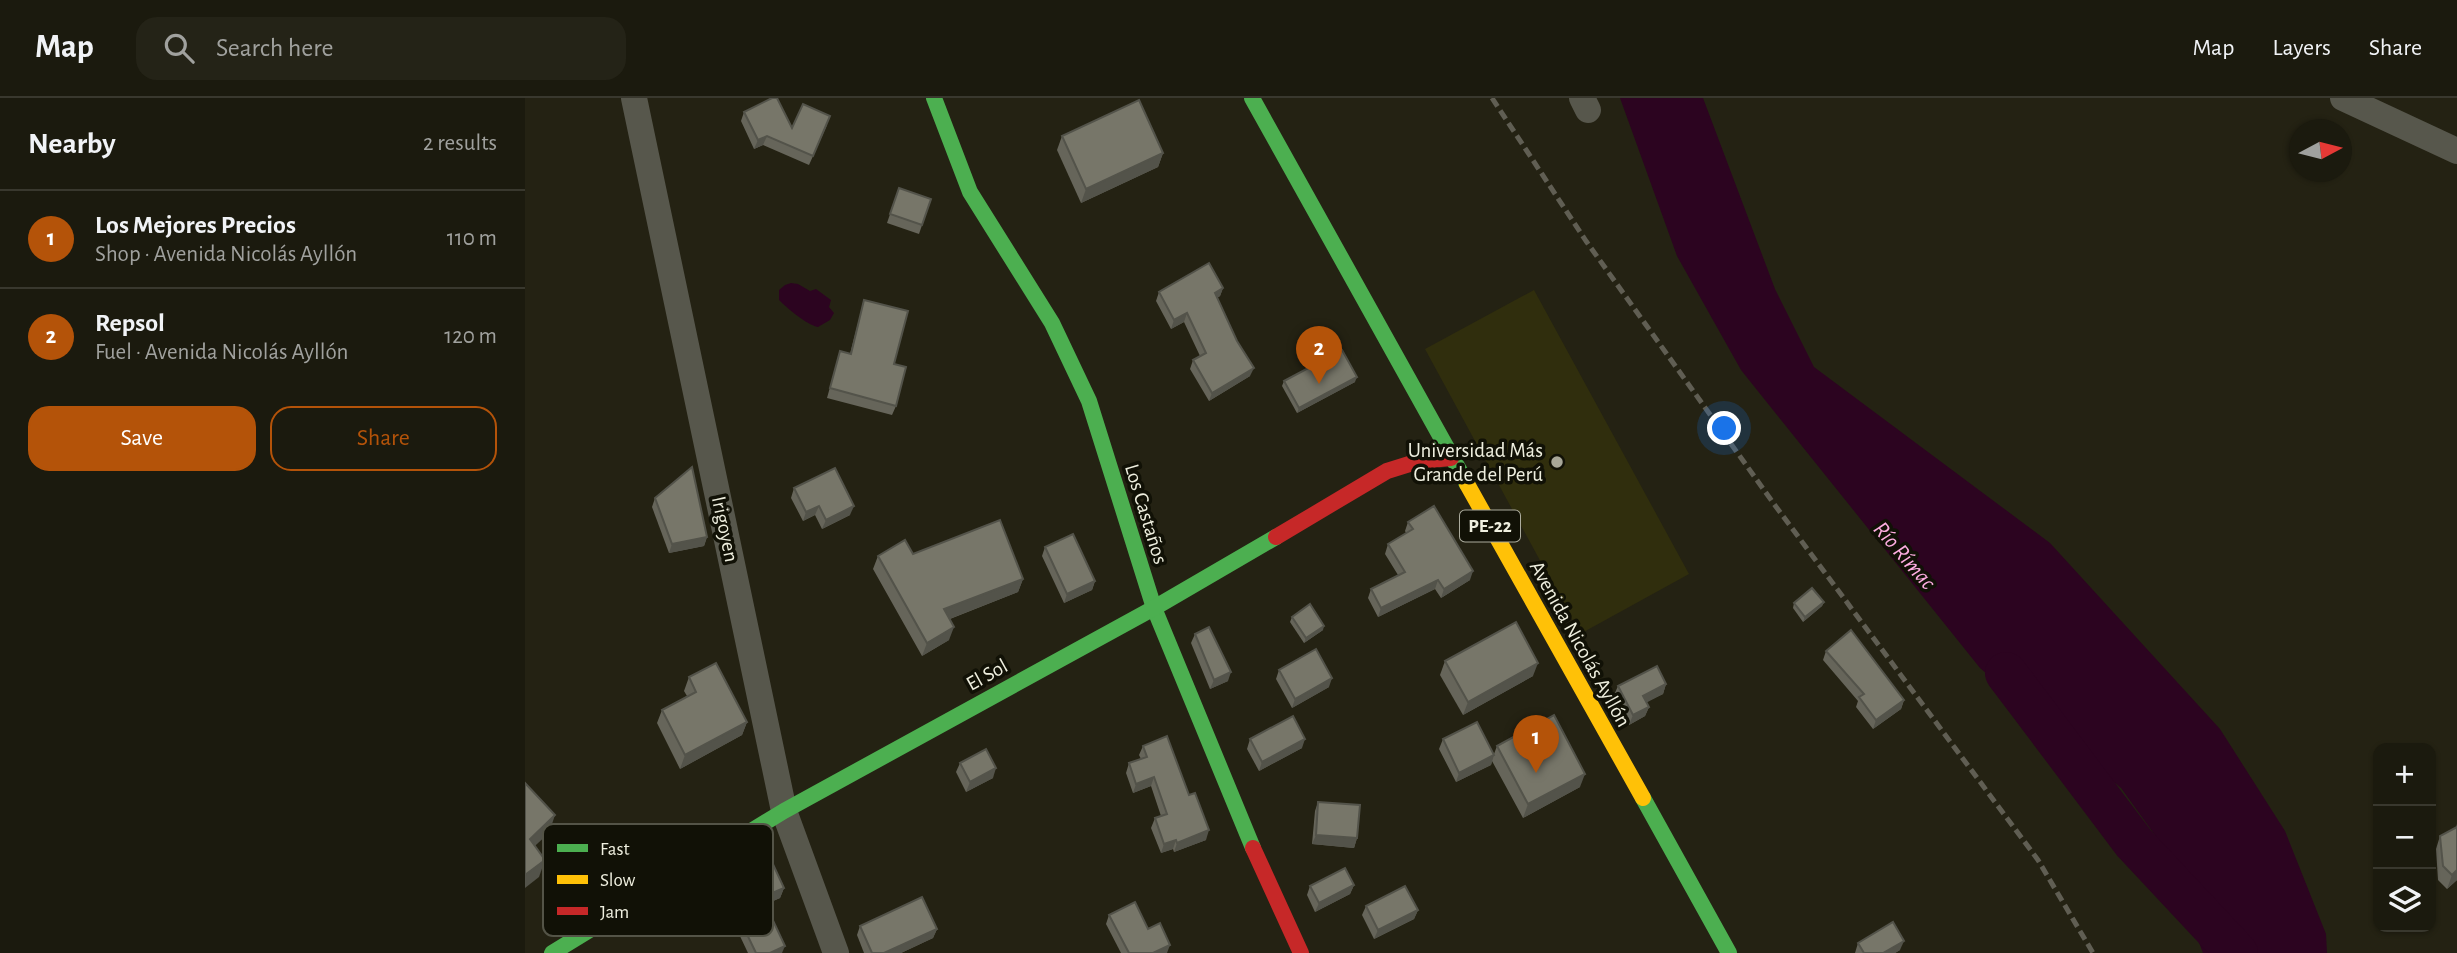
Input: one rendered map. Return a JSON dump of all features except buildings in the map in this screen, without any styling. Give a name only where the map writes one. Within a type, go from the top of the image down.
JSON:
[{"type":"main road","name":"Los Castaños","points":[[934,98],[970,192],[1052,323],[1089,401],[1154,608],[1262,869],[1301,953]]},
{"type":"main road","name":"Avenida Nicolás Ayllón","points":[[1252,98],[1729,953]]},
{"type":"main road","name":"El Sol","points":[[763,824],[1154,608],[1387,471],[1419,461],[1451,458]]},
{"type":"main road","name":"El Sol","points":[[552,953],[580,936]]},
{"type":"street","name":"Irigoyen","points":[[634,98],[784,811],[836,953]]},
{"type":"street","points":[[2343,98],[2457,151]]},
{"type":"shaded area","name":"Universidad Más Grande del Perú","points":[[1534,290],[1689,574],[1580,634],[1425,349]]},
{"type":"water","points":[[1620,98],[1703,98],[1775,289],[1814,367],[2050,543],[2220,729],[2285,831],[2326,934],[2327,953],[2203,953],[2162,845],[2121,788],[1980,668],[1741,370],[1677,256]]},
{"type":"water","points":[[791,283],[810,291],[816,289],[831,300],[829,307],[834,313],[830,320],[818,327],[813,326],[779,300],[779,290]]},
{"type":"waterway","name":"Río Rímac","points":[[2006,673],[2134,843],[2237,953]]},
{"type":"railway","points":[[1492,98],[1586,241],[1774,504],[2038,860],[2093,953]]},
{"type":"traffic: fast","points":[[934,98],[970,192],[1052,323],[1089,401],[1154,608],[1253,848]]},
{"type":"traffic: fast","points":[[1252,98],[1467,484]]},
{"type":"traffic: fast","points":[[763,824],[1154,608],[1276,537]]},
{"type":"traffic: fast","points":[[1643,798],[1729,953]]},
{"type":"traffic: fast","points":[[552,953],[580,936]]},
{"type":"traffic: slow","points":[[1467,484],[1643,798]]},
{"type":"traffic: jam","points":[[1276,537],[1387,471],[1419,461],[1451,458]]},
{"type":"traffic: jam","points":[[1253,848],[1301,953]]},
{"type":"place","name":"Repsol","points":[[1319,384]]},
{"type":"place","name":"Universidad Más Grande del Perú","points":[[1557,462]]},
{"type":"place","name":"Los Mejores Precios","points":[[1536,773]]}]
